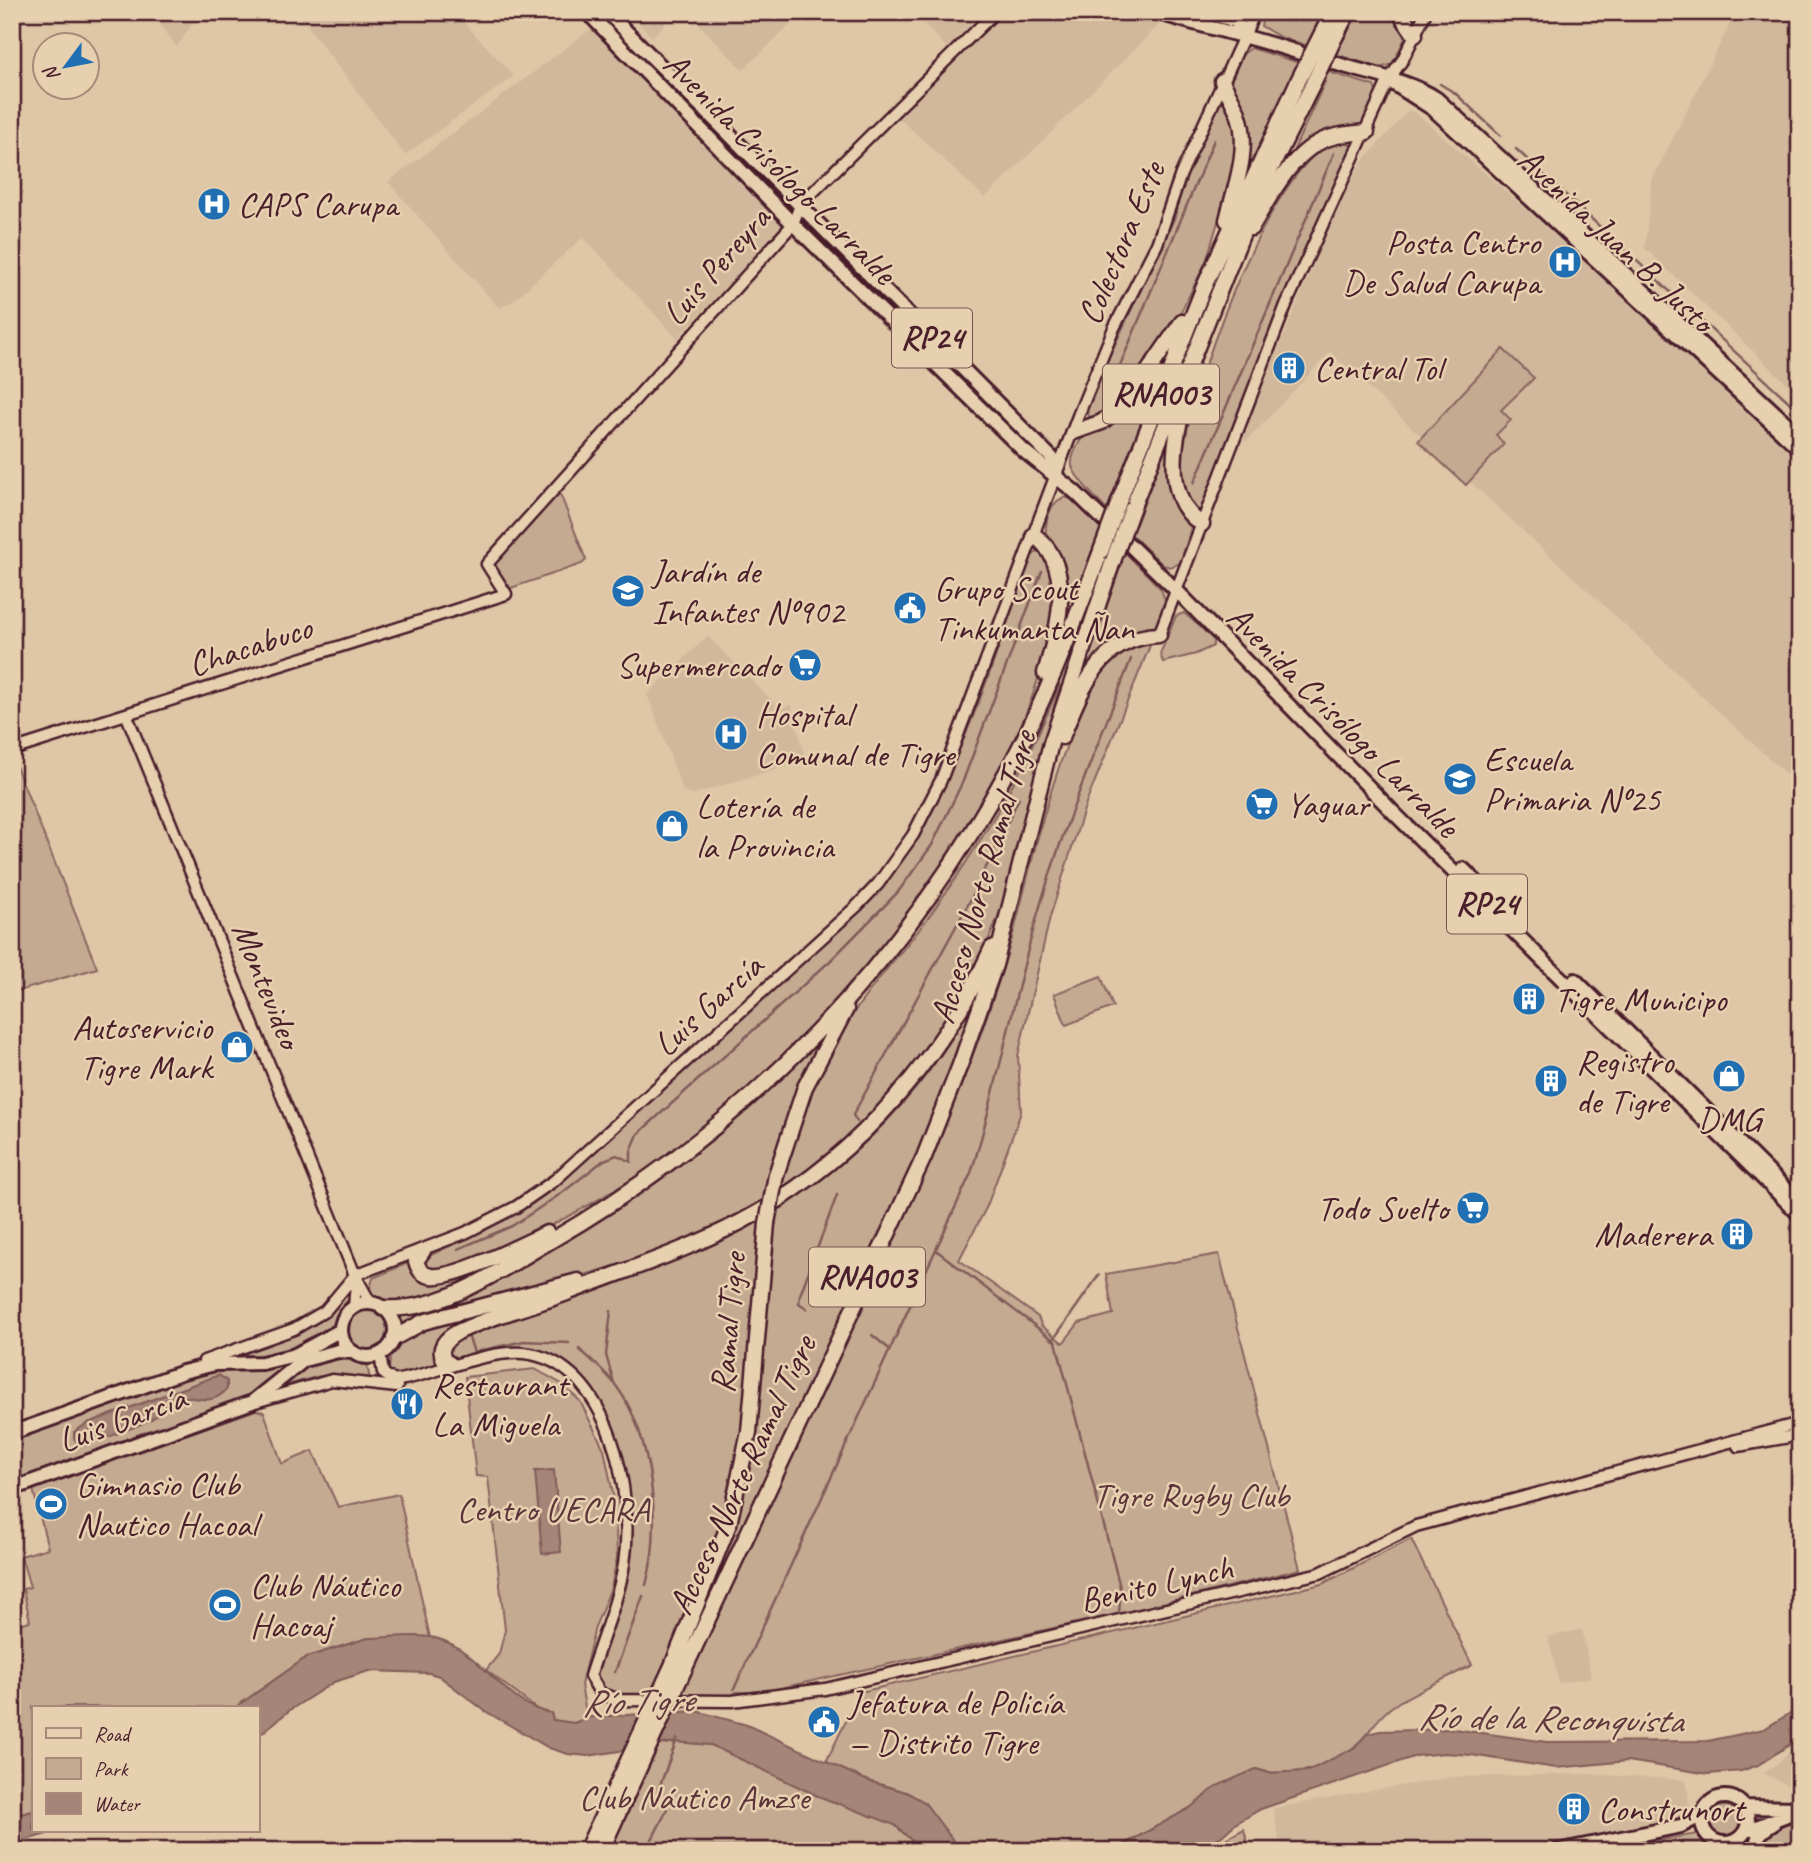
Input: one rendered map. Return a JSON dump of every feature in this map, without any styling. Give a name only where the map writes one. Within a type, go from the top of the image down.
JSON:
[{"type":"highway","name":"RNA003","points":[[1329,34],[1333,12]]},
{"type":"highway","name":"RNA003","points":[[1304,86],[1329,34],[1348,12]]},
{"type":"highway","points":[[1399,12],[1415,35]]},
{"type":"highway","points":[[1217,258],[1240,169],[1242,141],[1238,114],[1222,81]]},
{"type":"highway","name":"Acceso Norte Ramal Tigre","points":[[678,1668],[924,1157],[987,992],[1039,789],[1107,556],[1120,499],[1203,289],[1304,86]]},
{"type":"highway","name":"Acceso Norte Ramal Tigre","points":[[853,995],[948,870],[997,790],[1026,734],[1107,556],[1132,509],[1304,86]]},
{"type":"highway","points":[[1227,272],[1252,226],[1300,156],[1329,138],[1367,132]]},
{"type":"highway","points":[[1074,432],[1102,422],[1129,399],[1160,359],[1203,289]]},
{"type":"highway","points":[[1202,524],[1191,517],[1181,501],[1176,461],[1185,399],[1210,312]]},
{"type":"highway","points":[[1026,734],[1049,662],[1059,598],[1057,566],[1034,535]]},
{"type":"highway","points":[[1039,789],[1079,698],[1104,659],[1125,641],[1160,635]]},
{"type":"highway","points":[[450,1364],[443,1360],[441,1350],[446,1341],[458,1332],[718,1233],[758,1212],[830,1162],[866,1129],[922,1066],[970,994],[993,945],[1019,872]]},
{"type":"highway","points":[[377,1306],[411,1309],[461,1289],[575,1226],[708,1133],[762,1086],[853,995]]},
{"type":"highway","name":"Ramal Tigre","points":[[601,1851],[678,1668],[729,1524],[749,1432],[767,1223],[776,1175],[804,1087],[853,995]]},
{"type":"highway","points":[[423,1251],[416,1261],[422,1272],[433,1276],[456,1271],[509,1251],[611,1202]]},
{"type":"highway","points":[[394,1338],[423,1322],[636,1266]]},
{"type":"highway","name":"Ramal Tigre","points":[[586,1851],[678,1668]]},
{"type":"main road","name":"Avenida Crisólogo Larralde","points":[[587,12],[793,224],[997,425],[1048,472],[1057,476],[1177,591],[1416,834],[1800,1215]]},
{"type":"main road","name":"Avenida Crisólogo Larralde","points":[[607,12],[1052,458],[1057,476]]},
{"type":"main road","points":[[1155,12],[1223,33],[1244,34],[1300,53]]},
{"type":"main road","points":[[1205,12],[1236,22],[1244,34]]},
{"type":"main road","name":"Avenida Juan B. Justo","points":[[1331,62],[1413,85],[1437,99],[1800,436]]},
{"type":"main road","name":"Avenida Juan B. Justo","points":[[1388,80],[1433,109],[1800,449]]},
{"type":"main road","name":"Avenida Crisólogo Larralde","points":[[1177,591],[1196,604],[1800,1203]]},
{"type":"main road","points":[[377,1306],[392,1318],[394,1338],[380,1354],[363,1357],[353,1353],[344,1343],[341,1330],[345,1317],[354,1308],[377,1306]]},
{"type":"main road","name":"Luis García","points":[[12,1433],[183,1372],[215,1364],[275,1360],[313,1347],[341,1330]]},
{"type":"main road","name":"Luis García","points":[[12,1489],[252,1402],[304,1360],[338,1351],[353,1353]]},
{"type":"main road","points":[[1558,1851],[1652,1833],[1695,1821],[1716,1798],[1732,1798],[1744,1807],[1796,1811]]},
{"type":"main road","points":[[1733,1851],[1743,1835],[1748,1819],[1744,1807]]},
{"type":"main road","points":[[1652,1833],[1706,1835],[1727,1844],[1796,1811]]},
{"type":"main road","points":[[1758,1851],[1758,1838],[1762,1831],[1796,1811]]},
{"type":"main road","points":[[1702,1815],[1711,1851]]},
{"type":"main road","points":[[1608,1842],[1629,1851]]},
{"type":"street","name":"Luis Pereyra","points":[[506,594],[486,564],[793,224],[800,205],[995,12]]},
{"type":"street","name":"Colectora Este","points":[[1057,476],[1114,328],[1157,244],[1181,174],[1255,12]]},
{"type":"street","points":[[1160,635],[1286,305],[1367,132],[1388,80],[1426,12]]},
{"type":"street","name":"Luis García","points":[[183,1372],[305,1323],[325,1311],[355,1275],[423,1251],[493,1220],[562,1174],[878,884],[913,835],[937,789],[1057,476]]},
{"type":"street","name":"Chacabuco","points":[[12,750],[127,716],[506,594]]},
{"type":"street","name":"Montevideo","points":[[127,716],[355,1275],[363,1291],[377,1306]]},
{"type":"street","points":[[363,1291],[364,1281],[376,1268]]},
{"type":"street","name":"Montevideo","points":[[354,1308],[355,1275]]},
{"type":"street","name":"Luis García","points":[[380,1354],[383,1373],[394,1381],[450,1364],[520,1353],[546,1359],[571,1374],[586,1388],[604,1420],[621,1482],[626,1527],[621,1582],[590,1676],[601,1694]]},
{"type":"street","name":"Luis García","points":[[252,1402],[332,1380],[399,1387],[467,1363]]},
{"type":"street","name":"Benito Lynch","points":[[601,1694],[621,1700],[732,1701],[822,1690],[1320,1573],[1416,1526],[1800,1423]]},
{"type":"street","name":"Benito Lynch","points":[[1710,1449],[1767,1443],[1800,1434]]},
{"type":"shaded area","points":[[150,12],[200,12],[177,47]]},
{"type":"shaded area","points":[[297,12],[454,12],[514,76],[405,155]]},
{"type":"shaded area","points":[[628,12],[676,12],[652,37]]},
{"type":"shaded area","points":[[687,12],[804,12],[743,70]]},
{"type":"shaded area","points":[[912,12],[982,12],[948,49]]},
{"type":"shaded area","points":[[1004,12],[1124,12],[1161,23],[985,198],[898,117]]},
{"type":"shaded area","points":[[1736,12],[1800,12],[1800,396],[1645,248],[1652,180]]},
{"type":"shaded area","points":[[595,26],[786,225],[677,338],[583,237],[513,301],[499,308],[388,182]]},
{"type":"shaded area","points":[[1408,111],[1415,112],[1580,257],[1800,462],[1800,787],[1330,352],[1246,442],[1242,436],[1338,205],[1362,162]]},
{"type":"shaded area","name":"Hospital Comunal de Tigre","points":[[708,636],[780,709],[791,705],[806,760],[691,795],[683,791],[647,694]]},
{"type":"shaded area","points":[[1582,1629],[1591,1677],[1559,1683],[1548,1637]]},
{"type":"shaded area","points":[[1800,1744],[1800,1791],[1764,1774]]},
{"type":"shaded area","points":[[1588,1774],[1686,1780],[1692,1820],[1521,1851],[1281,1851],[1273,1808],[1452,1777]]},
{"type":"green space","points":[[1264,12],[1323,12],[1315,28],[1344,39],[1359,12],[1396,12],[1406,36],[1393,64],[1380,68],[1280,37],[1261,26]]},
{"type":"green space","points":[[1251,48],[1374,86],[1378,96],[1363,126],[1329,134],[1279,182],[1325,82],[1294,73],[1238,192],[1245,147],[1231,81],[1242,55]]},
{"type":"green space","points":[[1225,99],[1238,121],[1236,161],[1206,262],[1163,348],[1115,411],[1090,421],[1087,409],[1103,370],[1175,217],[1184,178],[1216,105]]},
{"type":"green space","points":[[1346,139],[1352,148],[1204,508],[1199,513],[1191,513],[1184,477],[1185,440],[1205,367],[1244,268],[1268,220],[1293,179],[1320,151]]},
{"type":"green space","points":[[1503,349],[1534,378],[1501,410],[1511,420],[1496,435],[1504,444],[1466,485],[1418,441]]},
{"type":"green space","points":[[1165,358],[1112,500],[1136,524],[1182,406],[1176,442],[1191,527],[1181,563],[1170,567],[1163,565],[1113,516],[1085,486],[1072,466],[1074,453],[1094,423]]},
{"type":"green space","points":[[559,491],[586,560],[582,564],[508,589],[494,564]]},
{"type":"green space","points":[[1064,497],[1074,500],[1161,589],[1165,600],[1156,626],[1151,631],[1132,636],[1073,703],[1122,562],[1097,538],[1052,658],[1059,611],[1048,556],[1047,520],[1052,507]]},
{"type":"green space","points":[[1042,549],[1053,572],[1054,611],[1040,674],[1023,721],[989,790],[924,894],[880,952],[832,1008],[781,1061],[726,1110],[668,1154],[606,1195],[484,1258],[452,1268],[424,1270],[423,1259],[519,1212],[556,1187],[874,897],[926,819],[947,777],[983,690],[1030,557]]},
{"type":"green space","points":[[1184,613],[1213,638],[1213,646],[1196,654],[1163,662],[1160,654],[1176,616]]},
{"type":"green space","name":"Tigre Rugby Club","points":[[1142,643],[1151,643],[1086,803],[1050,917],[1018,1056],[1021,1112],[987,1206],[959,1260],[1038,1317],[1042,1326],[1063,1343],[1079,1323],[1113,1314],[1106,1274],[1219,1254],[1300,1569],[1131,1611],[762,1692],[736,1692],[730,1697],[680,1698],[743,1558],[898,1231],[960,1087],[996,989],[1043,820],[1075,725],[1095,685],[1117,656]]},
{"type":"green space","points":[[1060,684],[1002,907],[971,983],[905,1081],[836,1151],[763,1206],[662,1252],[404,1328],[400,1315],[410,1315],[473,1289],[595,1223],[712,1139],[821,1042],[789,1110],[770,1177],[807,1097],[849,1020],[930,915],[968,860],[1018,774]]},
{"type":"green space","points":[[12,756],[97,968],[12,993]]},
{"type":"green space","points":[[1101,976],[1113,1007],[1066,1025],[1054,994]]},
{"type":"green space","points":[[980,989],[904,1191],[597,1851],[592,1851],[707,1602],[738,1513],[752,1453],[760,1391],[766,1300],[760,1228],[744,1408],[725,1514],[709,1561],[652,1697],[616,1695],[603,1686],[597,1669],[625,1585],[632,1529],[624,1465],[614,1433],[600,1403],[581,1378],[558,1359],[530,1348],[504,1349],[456,1361],[448,1360],[444,1348],[462,1334],[594,1291],[691,1254],[763,1219],[802,1194],[872,1136],[904,1102],[958,1029]]},
{"type":"green space","points":[[514,1254],[463,1284],[418,1302],[398,1305],[381,1302],[369,1292],[373,1278],[415,1260],[420,1277]]},
{"type":"green space","points":[[349,1290],[351,1296],[337,1314],[334,1328],[310,1343],[270,1355],[228,1357],[297,1332]]},
{"type":"green space","points":[[511,1303],[452,1333],[441,1362],[401,1378],[389,1372],[390,1357],[411,1332]]},
{"type":"green space","points":[[367,1310],[375,1311],[381,1316],[386,1322],[386,1338],[381,1344],[375,1349],[367,1350],[359,1349],[353,1344],[348,1338],[347,1330],[348,1322],[353,1316],[359,1311]]},
{"type":"green space","points":[[352,1356],[367,1365],[370,1380],[345,1375],[320,1376],[278,1387],[312,1363]]},
{"type":"green space","points":[[295,1359],[244,1399],[16,1483],[12,1479],[12,1438],[202,1371]]},
{"type":"green space","name":"Centro UECARA","points":[[535,1369],[562,1384],[580,1401],[604,1449],[615,1504],[617,1558],[611,1588],[595,1627],[581,1685],[587,1718],[574,1723],[552,1720],[551,1713],[539,1711],[486,1670],[499,1654],[505,1630],[488,1477],[476,1476],[465,1377]]},
{"type":"green space","name":"Club Náutico Hacoaj","points":[[256,1410],[264,1412],[282,1464],[313,1451],[338,1507],[399,1494],[430,1638],[368,1638],[307,1657],[237,1706],[32,1706],[32,1811],[12,1816],[12,1626],[30,1621],[23,1589],[30,1587],[21,1556],[48,1548],[33,1489]]},
{"type":"green space","points":[[1411,1539],[1472,1665],[1392,1706],[1357,1744],[1335,1759],[1295,1772],[1256,1769],[1218,1786],[1190,1808],[1112,1851],[961,1851],[924,1802],[906,1792],[868,1781],[826,1762],[860,1692],[1322,1584]]},
{"type":"green space","name":"Club Náutico Amzse","points":[[676,1742],[711,1745],[818,1796],[870,1813],[895,1825],[923,1851],[610,1851],[659,1745]]},
{"type":"green space","points":[[1725,1806],[1736,1811],[1741,1822],[1736,1833],[1725,1838],[1714,1833],[1709,1822],[1714,1811]]},
{"type":"green space","points":[[1800,1816],[1800,1851],[1763,1851],[1765,1834]]},
{"type":"green space","points":[[1244,1829],[1249,1851],[1205,1851],[1205,1850]]},
{"type":"green space","points":[[1697,1834],[1706,1839],[1708,1851],[1635,1851],[1631,1845]]},
{"type":"water","points":[[219,1375],[227,1381],[227,1389],[220,1395],[206,1399],[175,1398],[155,1417],[87,1445],[78,1444],[74,1438],[74,1432],[88,1423]]},
{"type":"water","points":[[554,1470],[561,1552],[542,1554],[535,1471]]},
{"type":"water","name":"Río Tigre","points":[[422,1636],[439,1639],[454,1646],[521,1701],[535,1709],[551,1713],[553,1720],[574,1723],[590,1717],[696,1711],[747,1725],[868,1781],[906,1792],[924,1802],[961,1851],[923,1851],[895,1825],[818,1796],[711,1745],[676,1742],[588,1756],[549,1748],[485,1711],[439,1676],[429,1673],[369,1671],[334,1682],[290,1710],[259,1735],[259,1706],[237,1706],[307,1657],[368,1638]]},
{"type":"water","name":"Río de la Reconquista","points":[[1800,1707],[1800,1738],[1758,1765],[1741,1771],[1709,1774],[1628,1761],[1556,1768],[1471,1755],[1445,1753],[1416,1756],[1261,1809],[1235,1824],[1222,1836],[1194,1851],[1112,1851],[1190,1808],[1217,1786],[1256,1769],[1269,1773],[1308,1771],[1354,1748],[1367,1734],[1380,1731],[1453,1729],[1547,1742],[1708,1741],[1764,1729]]},
{"type":"water","points":[[32,1811],[32,1832],[54,1832],[12,1844],[12,1816]]},
{"type":"waterway","points":[[1440,84],[1455,93],[1501,136]]},
{"type":"waterway","points":[[1106,399],[1214,140]]},
{"type":"waterway","points":[[1516,149],[1800,412]]},
{"type":"waterway","points":[[1194,483],[1334,153]]},
{"type":"waterway","points":[[631,1162],[631,1151],[638,1134],[830,961],[898,892],[932,845],[963,781],[1042,571]]},
{"type":"waterway","points":[[734,1689],[971,1173],[1046,887],[1080,788],[1131,659]]},
{"type":"waterway","points":[[857,1122],[853,1115],[972,897],[1019,798]]},
{"type":"waterway","points":[[458,1249],[512,1226],[562,1193],[604,1160],[617,1155],[631,1162]]},
{"type":"waterway","points":[[807,1309],[799,1303],[800,1295],[837,1195]]},
{"type":"waterway","points":[[936,1250],[1056,1342],[1121,1591],[1119,1611]]},
{"type":"waterway","points":[[1053,1340],[1099,1275]]},
{"type":"waterway","points":[[611,1311],[606,1355],[614,1383]]},
{"type":"waterway","points":[[872,1335],[888,1348]]},
{"type":"waterway","points":[[469,1338],[474,1352],[524,1341],[569,1343]]},
{"type":"waterway","points":[[579,1349],[617,1387],[639,1431],[651,1483],[653,1510],[651,1562],[646,1585]]},
{"type":"waterway","points":[[615,1672],[643,1596]]},
{"type":"waterway","points":[[646,1851],[667,1810],[657,1794],[677,1739]]},
{"type":"place","name":"CAPS Carupa","points":[[214,204]]},
{"type":"place","name":"Posta Centro De Salud Carupa","points":[[1565,262]]},
{"type":"place","name":"Central Tol","points":[[1289,368]]},
{"type":"place","name":"Jardín de Infantes Nº902","points":[[628,591]]},
{"type":"place","name":"Grupo Scout Tinkumanta Ñan","points":[[910,608]]},
{"type":"place","name":"Supermercado","points":[[805,665]]},
{"type":"place","name":"Hospital Comunal de Tigre","points":[[731,734]]},
{"type":"place","name":"Escuela Primaria Nº25","points":[[1460,779]]},
{"type":"place","name":"Yaguar","points":[[1262,804]]},
{"type":"place","name":"Lotería de la Provincia","points":[[672,826]]},
{"type":"place","name":"Tigre Municipo","points":[[1529,999]]},
{"type":"place","name":"Autoservicio Tigre Mark","points":[[237,1047]]},
{"type":"place","name":"DMG","points":[[1729,1076]]},
{"type":"place","name":"Registro de Tigre","points":[[1551,1081]]},
{"type":"place","name":"Todo Suelto","points":[[1473,1208]]},
{"type":"place","name":"Maderera","points":[[1737,1234]]},
{"type":"place","name":"Restaurant La Miguela","points":[[407,1404]]},
{"type":"place","name":"Gimnasio Club Nautico Hacoal","points":[[51,1504]]},
{"type":"place","name":"Club Náutico Hacoaj","points":[[225,1605]]},
{"type":"place","name":"Jefatura de Policía — Distrito Tigre","points":[[824,1722]]},
{"type":"place","name":"Construnort","points":[[1574,1809]]}]
